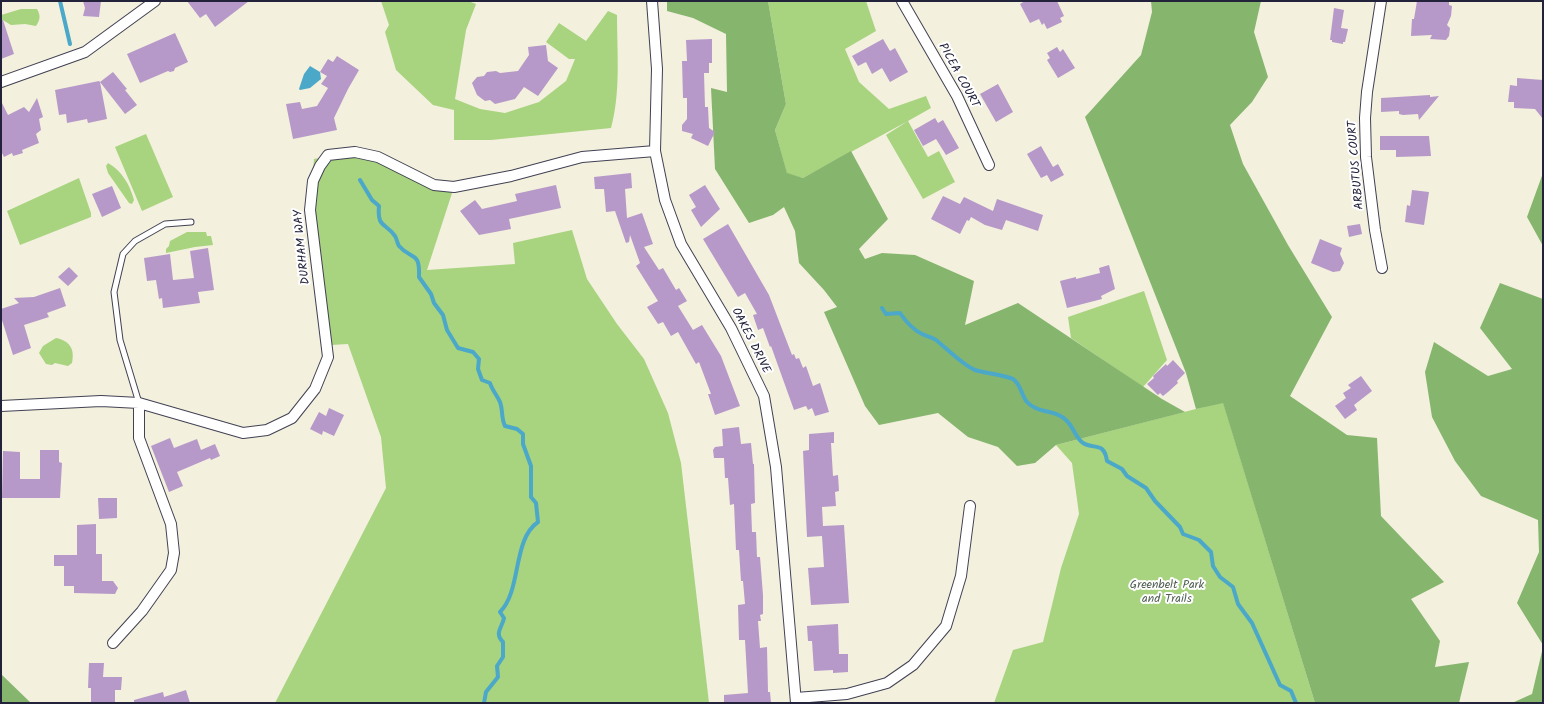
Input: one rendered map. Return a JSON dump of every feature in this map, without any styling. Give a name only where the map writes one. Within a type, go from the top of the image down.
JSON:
[{"type":"street","points":[[1,82],[85,52],[155,1]]},
{"type":"street","name":"OAKES DRIVE","points":[[652,1],[657,69],[655,151],[665,200],[682,244],[731,328],[764,396],[776,467],[796,700]]},
{"type":"street","name":"PICEA COURT","points":[[902,1],[957,96],[989,165]]},
{"type":"street","name":"ARBUTUS COURT","points":[[1381,1],[1366,92],[1365,118],[1366,157],[1375,230],[1382,268]]},
{"type":"street","name":"DURHAM WAY","points":[[1,406],[101,401],[140,403],[243,433],[267,430],[292,418],[315,389],[328,356],[310,210],[313,181],[328,155],[355,152],[378,157],[434,185],[454,187],[511,176],[582,158],[655,151]]},
{"type":"street","points":[[113,643],[142,611],[171,570],[174,554],[171,524],[139,438],[140,403]]},
{"type":"street","points":[[796,700],[846,694],[888,683],[913,665],[946,626],[961,576],[970,506]]},
{"type":"lane","points":[[140,403],[120,340],[114,292],[123,254],[135,242],[165,224],[191,222]]},
{"type":"green space","points":[[381,1],[468,1],[476,4],[466,30],[455,99],[480,109],[505,113],[539,102],[566,81],[575,59],[569,59],[546,42],[559,23],[586,41],[608,11],[617,15],[617,86],[611,128],[491,140],[454,140],[454,110],[433,105],[396,70],[385,32],[389,25]]},
{"type":"green space","points":[[667,1],[768,1],[786,104],[775,130],[787,173],[803,178],[851,151],[888,219],[859,249],[865,259],[882,253],[915,255],[974,281],[965,325],[1018,303],[1162,399],[1185,412],[1056,445],[1035,463],[1017,466],[998,447],[968,437],[938,413],[879,425],[865,406],[824,312],[837,307],[799,263],[795,231],[784,207],[773,215],[749,223],[715,169],[711,88],[727,92],[726,34],[693,18],[667,11]]},
{"type":"green space","points":[[768,1],[866,1],[876,31],[845,49],[859,82],[889,109],[926,96],[931,108],[803,178],[787,174],[775,130],[786,104]]},
{"type":"green space","points":[[1151,1],[1261,1],[1254,32],[1268,77],[1252,102],[1230,125],[1243,164],[1288,245],[1332,317],[1290,396],[1347,435],[1377,438],[1381,516],[1444,582],[1411,599],[1440,641],[1435,667],[1469,662],[1459,703],[1315,703],[1223,403],[1196,409],[1186,373],[1085,117],[1141,55],[1152,12]]},
{"type":"green space","points":[[21,9],[37,9],[40,18],[36,26],[25,24],[11,25],[1,19],[1,15]]},
{"type":"green space","points":[[908,121],[928,157],[939,151],[955,182],[923,199],[886,135]]},
{"type":"green space","points":[[146,134],[173,197],[142,211],[115,147]]},
{"type":"green space","points":[[355,152],[412,174],[454,187],[427,270],[515,264],[513,243],[572,230],[587,279],[617,324],[644,359],[668,413],[681,463],[709,703],[275,703],[386,488],[381,437],[348,344],[331,345],[310,210],[314,159]]},
{"type":"green space","points":[[108,163],[121,174],[128,184],[134,200],[132,204],[129,203],[108,173],[106,166]]},
{"type":"green space","points":[[1543,173],[1543,246],[1527,217]]},
{"type":"green space","points":[[79,178],[91,217],[20,245],[7,211]]},
{"type":"green space","points":[[187,232],[206,232],[207,236],[211,236],[213,245],[166,253],[170,241]]},
{"type":"green space","points":[[1500,283],[1543,299],[1543,645],[1517,603],[1539,552],[1538,520],[1481,496],[1455,461],[1432,417],[1425,372],[1434,342],[1488,376],[1512,369],[1480,328]]},
{"type":"green space","points":[[1144,291],[1167,360],[1143,387],[1071,338],[1068,317]]},
{"type":"green space","points":[[56,338],[65,341],[72,350],[72,363],[68,366],[55,363],[52,365],[46,364],[39,353],[43,346]]},
{"type":"green space","name":"Greenbelt Park and Trails","points":[[1223,402],[1315,703],[994,703],[1013,650],[1043,642],[1061,568],[1079,514],[1072,463],[1056,445]]},
{"type":"green space","points":[[1543,647],[1543,703],[1512,703],[1532,694]]},
{"type":"green space","points":[[1,674],[31,703],[1,703]]},
{"type":"water","points":[[310,66],[320,72],[321,79],[310,88],[300,90],[304,74]]},
{"type":"building","points":[[83,1],[101,1],[99,17],[83,16],[85,8]]},
{"type":"building","points":[[187,1],[249,1],[215,27],[206,14],[200,18]]},
{"type":"building","points":[[1025,1],[1057,1],[1064,16],[1060,18],[1062,22],[1047,29],[1039,19],[1030,23],[1020,4]]},
{"type":"building","points":[[1417,1],[1449,1],[1449,5],[1452,6],[1451,16],[1447,25],[1450,28],[1449,36],[1446,40],[1430,39],[1432,35],[1411,36],[1412,19],[1414,19]]},
{"type":"building","points":[[1334,8],[1344,10],[1341,28],[1348,29],[1343,44],[1330,40]]},
{"type":"building","points":[[1,20],[3,20],[14,54],[1,59]]},
{"type":"building","points":[[175,33],[188,62],[175,68],[174,71],[168,71],[140,83],[127,54]]},
{"type":"building","points":[[712,39],[712,63],[709,63],[709,73],[704,73],[705,107],[708,107],[709,128],[715,132],[708,146],[691,138],[693,134],[682,131],[682,125],[687,119],[687,98],[683,98],[682,61],[687,61],[686,40]]},
{"type":"building","points":[[883,39],[890,51],[895,48],[908,72],[890,82],[882,68],[872,74],[866,62],[858,66],[852,56]]},
{"type":"building","points":[[546,45],[548,61],[558,68],[538,96],[524,87],[515,99],[495,104],[490,100],[485,101],[477,95],[472,83],[477,77],[484,76],[487,72],[518,71],[529,55],[528,47]]},
{"type":"building","points":[[1057,47],[1060,52],[1063,49],[1075,68],[1058,78],[1047,60],[1050,58],[1047,53]]},
{"type":"building","points":[[337,56],[359,70],[334,118],[337,130],[293,139],[286,104],[300,102],[302,109],[317,106],[328,88],[321,84],[327,76],[320,72],[328,59],[333,62]]},
{"type":"building","points":[[113,72],[137,105],[125,114],[100,82]]},
{"type":"building","points":[[1517,78],[1543,80],[1543,119],[1535,109],[1514,108],[1514,102],[1508,102],[1510,85],[1517,86]]},
{"type":"building","points":[[100,82],[107,119],[88,123],[87,119],[67,123],[66,114],[59,115],[55,90]]},
{"type":"building","points":[[998,84],[1013,112],[996,122],[980,94]]},
{"type":"building","points":[[1430,95],[1430,97],[1439,96],[1419,120],[1418,114],[1403,115],[1399,114],[1399,111],[1381,112],[1381,98]]},
{"type":"building","points":[[37,98],[43,117],[39,119],[41,130],[36,134],[39,143],[22,150],[23,153],[13,156],[12,153],[4,157],[1,151],[1,101],[8,115],[24,107],[29,112]]},
{"type":"building","points":[[935,118],[938,123],[943,120],[959,148],[946,155],[936,139],[923,146],[914,130]]},
{"type":"building","points":[[1380,136],[1429,136],[1431,156],[1396,157],[1396,150],[1380,150]]},
{"type":"building","points":[[1041,146],[1053,167],[1058,164],[1064,175],[1051,182],[1047,175],[1041,178],[1027,154]]},
{"type":"building","points":[[631,173],[632,188],[625,189],[627,218],[642,213],[653,244],[644,247],[659,270],[663,268],[676,290],[679,288],[687,301],[678,306],[693,330],[702,325],[721,356],[740,406],[715,415],[708,394],[711,394],[699,362],[696,364],[678,332],[671,336],[663,322],[658,324],[647,307],[658,301],[636,266],[640,263],[630,235],[629,242],[626,243],[615,211],[606,212],[604,189],[595,189],[594,177]]},
{"type":"building","points":[[556,185],[561,208],[509,219],[511,229],[479,235],[460,211],[475,200],[482,209],[517,201],[515,194]]},
{"type":"building","points":[[705,185],[720,209],[701,227],[691,210],[696,207],[689,195]]},
{"type":"building","points":[[112,186],[121,208],[102,217],[92,194]]},
{"type":"building","points":[[1412,190],[1429,192],[1424,225],[1405,222],[1407,205],[1410,206]]},
{"type":"building","points":[[943,196],[960,204],[964,197],[993,211],[997,199],[1043,215],[1038,231],[1006,220],[1002,230],[985,225],[971,217],[969,221],[967,220],[960,234],[931,219]]},
{"type":"building","points":[[728,224],[769,295],[792,355],[794,354],[796,359],[799,358],[803,368],[806,366],[813,386],[820,383],[829,412],[815,416],[812,408],[808,410],[806,406],[794,410],[763,328],[758,330],[753,315],[757,314],[745,293],[738,297],[703,239]]},
{"type":"building","points":[[1360,224],[1362,234],[1349,237],[1347,226]]},
{"type":"building","points":[[1320,239],[1342,248],[1340,254],[1344,263],[1340,271],[1333,272],[1311,263]]},
{"type":"building","points":[[208,248],[214,290],[198,292],[200,303],[163,308],[162,298],[159,299],[156,280],[147,281],[144,258],[170,254],[173,280],[194,278],[190,251]]},
{"type":"building","points":[[1109,265],[1115,289],[1101,296],[1102,299],[1067,308],[1060,281],[1100,273],[1099,268]]},
{"type":"building","points":[[69,267],[78,276],[68,286],[58,277]]},
{"type":"building","points":[[60,288],[66,306],[47,313],[49,317],[24,325],[31,348],[13,355],[1,317],[1,309],[19,303],[14,298],[34,297]]},
{"type":"building","points":[[1173,360],[1185,373],[1168,392],[1163,396],[1160,393],[1158,395],[1147,384],[1166,364],[1167,366]]},
{"type":"building","points":[[1361,376],[1372,391],[1354,405],[1357,410],[1345,419],[1335,406],[1346,398],[1343,393],[1351,388],[1348,385]]},
{"type":"building","points":[[329,408],[344,415],[334,436],[323,431],[322,435],[310,429],[319,412],[326,416]]},
{"type":"building","points":[[739,427],[741,444],[751,443],[754,464],[755,503],[751,504],[752,532],[756,532],[757,557],[760,557],[763,595],[763,614],[760,615],[761,621],[758,621],[760,648],[767,647],[768,692],[770,692],[771,703],[724,703],[724,695],[748,693],[745,640],[739,640],[738,605],[745,604],[739,550],[736,550],[734,504],[730,505],[728,478],[725,478],[724,458],[714,458],[713,450],[715,447],[723,446],[722,429]]},
{"type":"building","points":[[834,432],[834,443],[831,443],[833,476],[838,475],[839,491],[835,492],[836,506],[822,507],[823,526],[844,525],[849,603],[811,605],[808,568],[824,567],[822,536],[807,537],[803,451],[809,450],[809,434]]},
{"type":"building","points":[[170,438],[174,448],[197,439],[201,450],[215,444],[220,456],[211,460],[210,458],[177,472],[183,486],[169,492],[151,446]]},
{"type":"building","points":[[40,450],[59,450],[59,462],[62,463],[60,498],[2,498],[3,451],[20,452],[20,479],[40,479]]},
{"type":"building","points":[[98,498],[117,498],[117,518],[99,519]]},
{"type":"building","points":[[96,524],[96,554],[102,554],[102,581],[113,581],[118,588],[115,594],[74,593],[74,586],[64,586],[64,566],[54,566],[54,555],[77,555],[77,525]]},
{"type":"building","points":[[838,624],[839,654],[848,654],[848,672],[833,673],[833,670],[814,671],[812,641],[808,641],[807,626]]},
{"type":"building","points":[[89,663],[104,663],[103,677],[122,677],[121,690],[115,690],[115,703],[91,702],[91,688],[88,688]]},
{"type":"building","points":[[186,690],[190,703],[134,703],[134,700],[163,692],[164,697]]},
{"type":"waterway","points":[[60,1],[70,44]]},
{"type":"waterway","points":[[360,180],[372,200],[379,206],[379,218],[382,224],[395,236],[399,246],[417,259],[419,277],[443,315],[447,330],[458,348],[473,352],[479,359],[478,369],[482,380],[490,383],[499,399],[505,426],[517,429],[523,434],[523,444],[531,466],[531,497],[536,503],[538,522],[530,530],[524,541],[512,591],[507,603],[500,612],[504,618],[499,633],[500,639],[503,642],[503,657],[497,666],[498,677],[486,692],[484,703]]},
{"type":"waterway","points":[[882,308],[886,314],[900,313],[915,330],[936,340],[971,368],[1013,379],[1031,406],[1063,417],[1083,443],[1101,448],[1106,455],[1107,461],[1122,469],[1127,476],[1146,488],[1155,501],[1180,527],[1183,534],[1199,540],[1211,552],[1213,566],[1220,577],[1233,587],[1238,604],[1252,623],[1280,685],[1291,691],[1296,703]]}]
